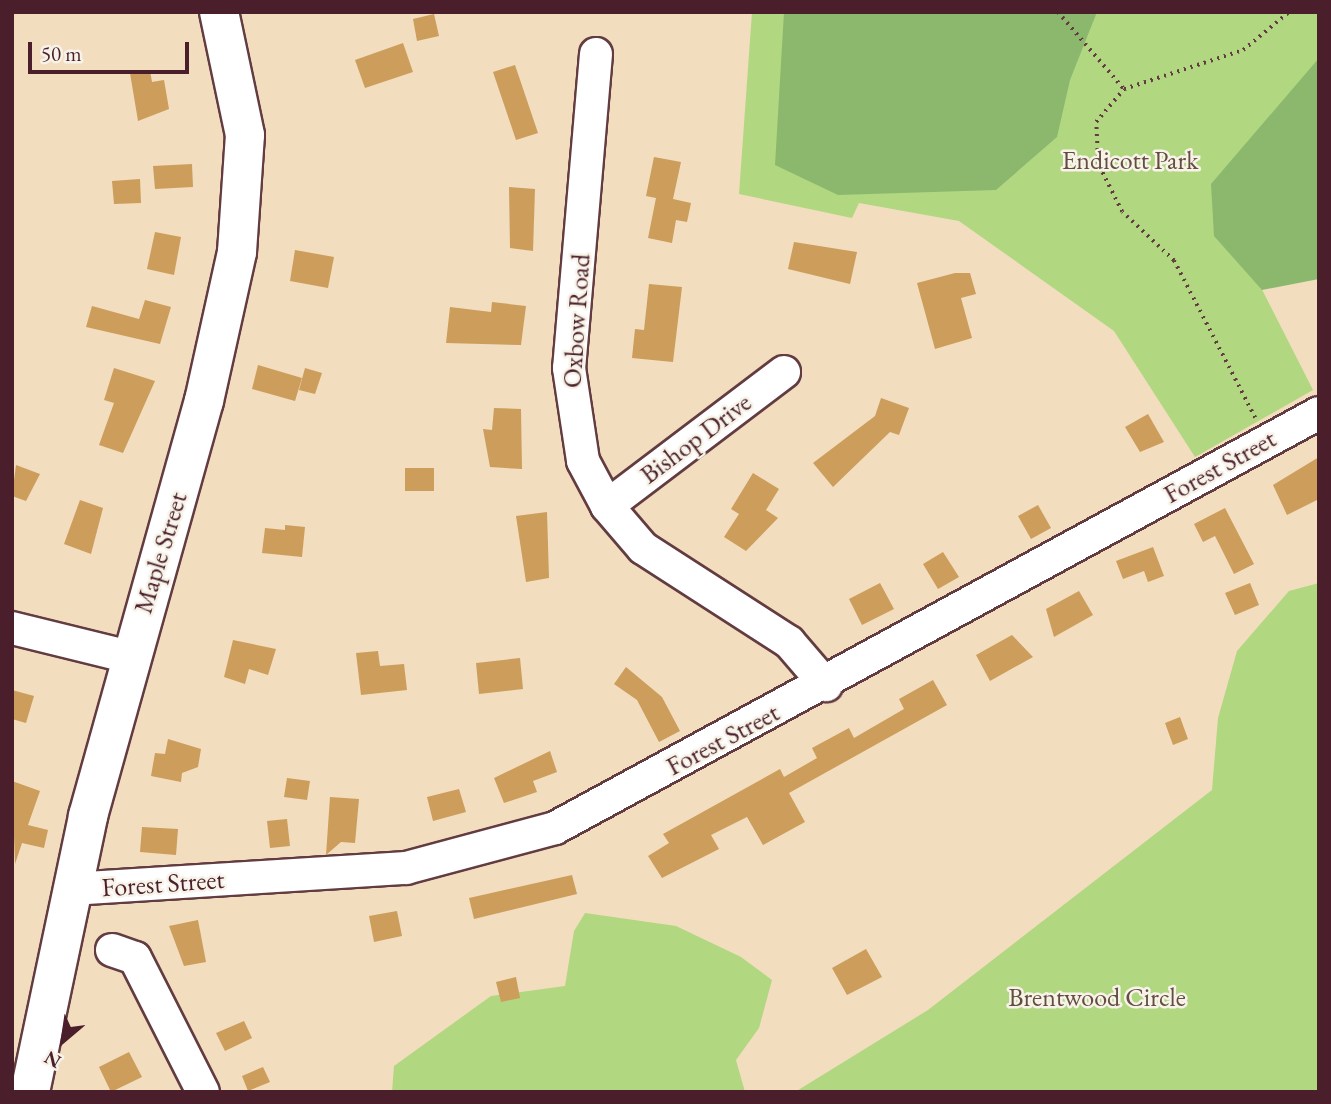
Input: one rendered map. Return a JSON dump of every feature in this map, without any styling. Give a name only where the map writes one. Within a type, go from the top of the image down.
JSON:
[{"type":"main road","name":"Maple Street","points":[[30,1092],[71,889],[130,657],[204,401],[239,240],[245,135],[219,12]]},
{"type":"street","name":"Oxbow Road","points":[[596,54],[569,368],[583,461],[607,506],[643,548],[789,642],[826,685]]},
{"type":"street","name":"Bishop Drive","points":[[607,506],[784,372]]},
{"type":"street","name":"Forest Street","points":[[71,889],[406,868],[530,837],[826,685],[1319,413]]},
{"type":"street","points":[[12,628],[130,657]]},
{"type":"street","points":[[112,950],[135,958],[203,1092]]},
{"type":"path","points":[[1058,12],[1124,89]]},
{"type":"path","points":[[1267,442],[1174,261],[1122,212],[1098,164],[1096,122],[1124,89],[1243,50],[1289,12]]},
{"type":"green space","name":"Endicott Park","points":[[752,12],[1319,12],[1319,218],[1247,260],[1313,390],[1195,457],[1114,331],[959,221],[859,203],[852,218],[739,194]]},
{"type":"green space","points":[[784,12],[1097,12],[1070,80],[1057,137],[996,190],[838,195],[775,165]]},
{"type":"green space","points":[[1319,58],[1319,279],[1262,290],[1214,236],[1211,184]]},
{"type":"green space","name":"Brentwood Circle","points":[[1319,583],[1319,1092],[795,1092],[928,1010],[1212,790],[1218,718],[1237,651],[1289,591]]},
{"type":"green space","points":[[585,913],[676,926],[741,957],[772,980],[759,1028],[736,1060],[745,1092],[392,1092],[394,1066],[491,996],[565,986],[574,931]]},
{"type":"building","points":[[434,14],[439,36],[417,41],[413,19]]},
{"type":"building","points":[[403,43],[413,72],[365,88],[355,60]]},
{"type":"building","points":[[515,65],[538,133],[516,140],[493,72]]},
{"type":"building","points":[[150,70],[152,82],[164,80],[169,109],[138,121],[130,73]]},
{"type":"building","points":[[654,157],[681,162],[673,199],[691,203],[687,222],[676,220],[672,243],[648,238],[656,198],[646,196]]},
{"type":"building","points":[[192,164],[193,187],[155,189],[153,166]]},
{"type":"building","points":[[140,179],[141,203],[114,204],[112,181]]},
{"type":"building","points":[[509,187],[535,189],[533,251],[510,248]]},
{"type":"building","points":[[155,232],[181,237],[174,275],[147,269]]},
{"type":"building","points":[[794,242],[857,252],[850,284],[788,269]]},
{"type":"building","points":[[295,250],[334,257],[328,288],[290,281]]},
{"type":"building","points":[[955,273],[970,273],[976,294],[961,298],[972,338],[935,349],[917,283]]},
{"type":"building","points":[[649,284],[682,287],[673,362],[632,358],[635,329],[644,330]]},
{"type":"building","points":[[145,300],[171,307],[160,344],[86,327],[92,306],[139,319]]},
{"type":"building","points":[[492,302],[526,306],[521,345],[446,343],[450,307],[491,312]]},
{"type":"building","points":[[258,365],[302,378],[295,401],[252,389]]},
{"type":"building","points":[[114,368],[155,381],[123,453],[99,445],[114,403],[104,400]]},
{"type":"building","points":[[305,368],[322,373],[315,394],[299,390]]},
{"type":"building","points":[[881,398],[909,408],[899,435],[890,432],[833,487],[813,463],[875,416]]},
{"type":"building","points":[[494,408],[521,409],[522,469],[490,467],[483,429],[492,430]]},
{"type":"building","points":[[1148,414],[1164,442],[1140,452],[1125,427]]},
{"type":"building","points":[[1319,457],[1319,499],[1287,515],[1273,485]]},
{"type":"building","points":[[16,465],[40,474],[26,501],[12,496]]},
{"type":"building","points":[[405,468],[434,468],[434,491],[405,491]]},
{"type":"building","points":[[753,473],[779,489],[766,510],[778,518],[746,551],[724,537],[739,514],[731,509]]},
{"type":"building","points":[[80,500],[103,508],[91,554],[64,544]]},
{"type":"building","points":[[1038,505],[1051,528],[1031,539],[1018,516]]},
{"type":"building","points":[[1225,508],[1254,564],[1234,574],[1215,536],[1203,542],[1194,524]]},
{"type":"building","points":[[547,512],[549,578],[526,582],[516,516]]},
{"type":"building","points":[[285,525],[305,527],[302,557],[262,553],[265,528],[285,530]]},
{"type":"building","points":[[1153,547],[1164,576],[1148,582],[1144,571],[1123,579],[1116,561]]},
{"type":"building","points":[[943,552],[959,577],[938,589],[923,564]]},
{"type":"building","points":[[880,583],[894,609],[862,625],[849,599]]},
{"type":"building","points":[[1250,583],[1259,605],[1235,615],[1225,593]]},
{"type":"building","points":[[1079,591],[1093,615],[1054,637],[1046,609]]},
{"type":"building","points":[[1012,635],[1033,657],[990,681],[976,655]]},
{"type":"building","points":[[233,640],[276,649],[268,675],[249,669],[245,684],[224,677]]},
{"type":"building","points":[[378,651],[380,666],[404,664],[407,690],[361,695],[356,653]]},
{"type":"building","points":[[520,658],[523,689],[479,694],[476,663]]},
{"type":"building","points":[[626,667],[662,697],[680,731],[659,742],[637,700],[614,684]]},
{"type":"building","points":[[933,680],[947,705],[789,793],[805,822],[763,845],[747,817],[711,835],[719,849],[662,878],[648,856],[669,843],[663,834],[780,769],[784,777],[817,758],[812,748],[849,728],[854,738],[904,709],[899,699]]},
{"type":"building","points":[[12,690],[34,696],[26,723],[12,719]]},
{"type":"building","points":[[1180,717],[1188,739],[1173,745],[1165,723]]},
{"type":"building","points":[[168,739],[201,749],[198,767],[182,773],[181,782],[151,776],[155,753],[165,754]]},
{"type":"building","points":[[550,751],[557,772],[533,781],[537,792],[504,803],[494,778]]},
{"type":"building","points":[[287,778],[310,781],[307,800],[284,797]]},
{"type":"building","points":[[12,781],[40,791],[28,825],[48,830],[44,848],[22,843],[15,864]]},
{"type":"building","points":[[459,789],[466,812],[433,821],[427,797]]},
{"type":"building","points":[[330,797],[359,799],[355,843],[341,842],[326,855]]},
{"type":"building","points":[[287,819],[290,846],[270,848],[267,821]]},
{"type":"building","points":[[142,827],[178,829],[176,855],[140,852]]},
{"type":"building","points":[[572,875],[577,894],[474,919],[469,898]]},
{"type":"building","points":[[397,911],[402,936],[374,942],[369,916]]},
{"type":"building","points":[[198,920],[206,962],[184,966],[169,926]]},
{"type":"building","points":[[866,949],[882,977],[847,995],[832,968]]},
{"type":"building","points":[[516,977],[520,998],[501,1002],[496,982]]},
{"type":"building","points":[[244,1021],[252,1038],[225,1051],[216,1033]]},
{"type":"building","points":[[129,1052],[142,1077],[111,1092],[99,1067]]},
{"type":"building","points":[[263,1067],[270,1082],[248,1091],[242,1076]]}]
